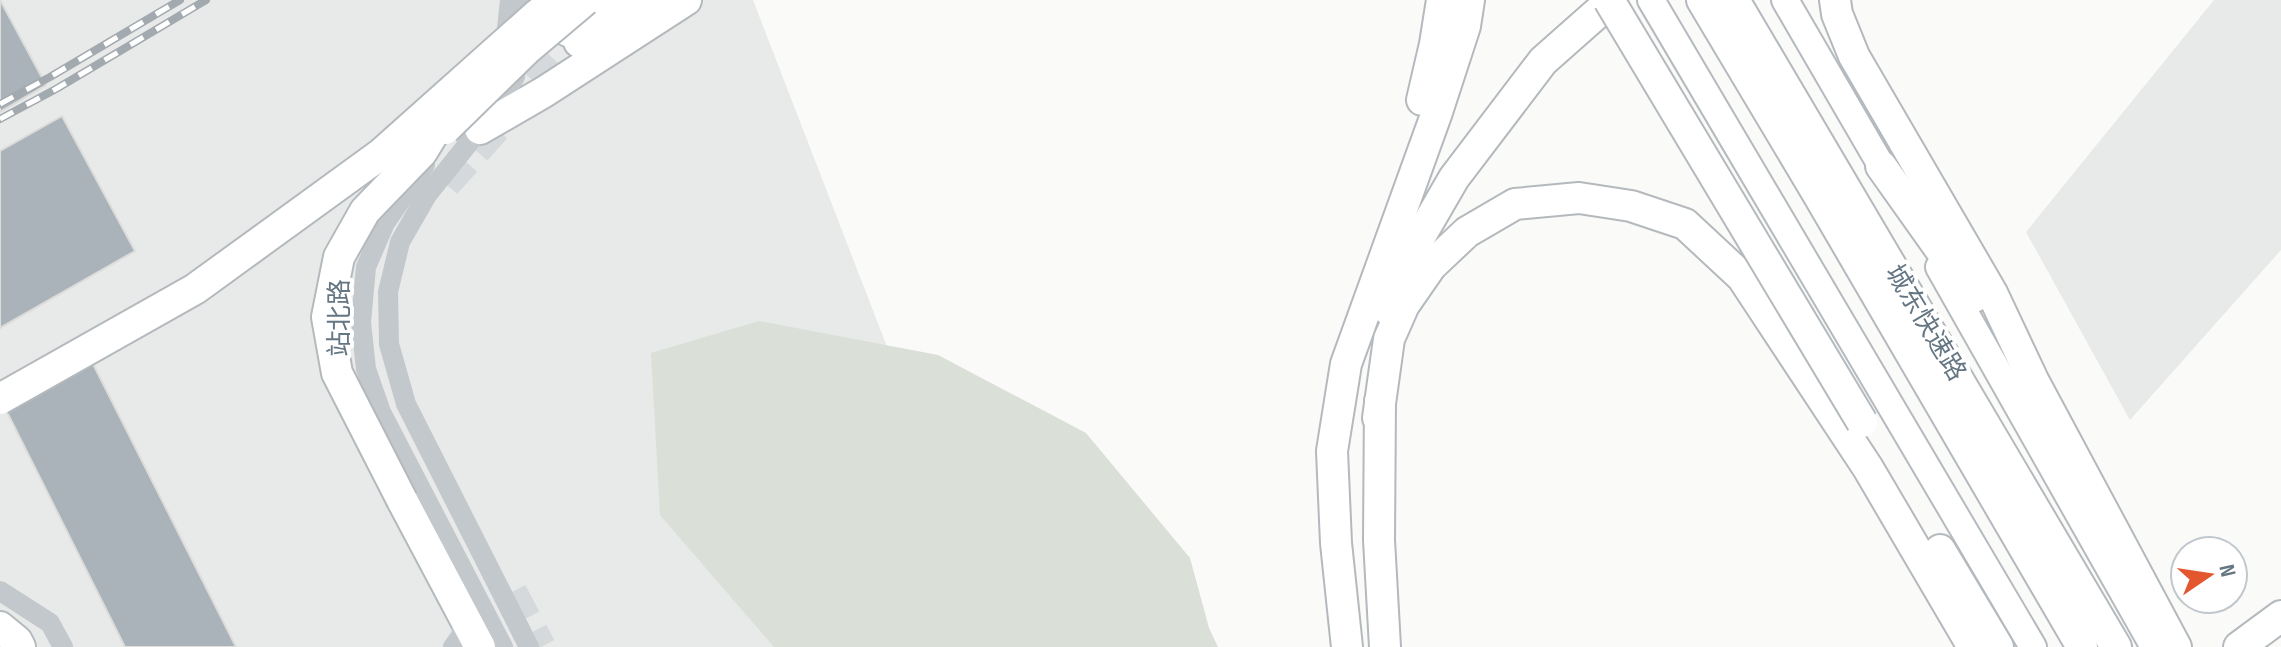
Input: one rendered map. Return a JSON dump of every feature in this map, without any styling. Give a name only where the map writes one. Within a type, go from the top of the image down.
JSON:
[{"type":"highway","points":[[480,647],[337,373],[327,317],[339,257],[365,211],[527,49],[585,0]]},
{"type":"highway","points":[[515,77],[605,0]]},
{"type":"highway","points":[[630,0],[567,49],[645,0]]},
{"type":"highway","points":[[480,129],[544,92],[686,0]]},
{"type":"highway","points":[[1403,208],[1411,144],[1435,44],[1442,0]]},
{"type":"highway","points":[[1347,647],[1336,543],[1332,451],[1346,364],[1465,26],[1469,0]]},
{"type":"highway","points":[[1380,270],[1453,152],[1584,0]]},
{"type":"highway","points":[[1385,647],[1379,540],[1378,418],[1386,317],[1403,266],[1454,178],[1536,58],[1610,0],[1998,647]]},
{"type":"highway","name":"城东快速路","points":[[1702,0],[2082,647]]},
{"type":"highway","name":"城东快速路","points":[[1734,0],[2116,647]]},
{"type":"highway","points":[[1835,0],[1837,14],[1854,56],[1992,293],[2033,380],[2176,647]]},
{"type":"highway","points":[[422,152],[444,116],[540,5]]},
{"type":"highway","points":[[0,399],[195,289],[381,154],[540,5]]},
{"type":"highway","points":[[1881,166],[2033,380]]},
{"type":"highway","points":[[1378,418],[1389,339],[1404,305],[1431,266],[1467,232],[1515,204],[1579,198],[1631,206],[1685,224],[1742,277],[1868,468],[1973,647]]},
{"type":"highway","points":[[2239,647],[2281,616]]},
{"type":"highway","points":[[0,624],[20,647]]},
{"type":"highway","points":[[2258,647],[2281,625]]},
{"type":"main road","points":[[1651,0],[2033,647]]},
{"type":"main road","points":[[1785,0],[2154,647]]},
{"type":"street","name":"站北路","points":[[503,647],[381,412],[366,369],[361,322],[366,267],[385,223],[416,176],[468,113],[504,61],[510,0]]},
{"type":"street","name":"站北路","points":[[529,647],[406,404],[389,344],[388,292],[400,242],[427,195],[480,129],[515,77],[524,23],[540,5]]},
{"type":"street","points":[[0,591],[50,623],[63,647]]},
{"type":"street","points":[[0,624],[25,607]]},
{"type":"street","points":[[453,647],[461,636],[464,616]]},
{"type":"shaded area","points":[[0,0],[753,0],[1003,647],[0,647]]},
{"type":"shaded area","points":[[2214,0],[2281,0],[2281,250],[2130,420],[2026,232]]},
{"type":"shaded area","points":[[759,321],[938,355],[1086,433],[1190,558],[1209,628],[1218,647],[774,647],[660,515],[651,353]]},
{"type":"building","points":[[0,0],[46,85],[0,112]]},
{"type":"building","points":[[62,116],[135,251],[0,328],[0,151]]},
{"type":"building","points":[[91,360],[236,647],[125,647],[3,404]]},
{"type":"tunnel","points":[[446,184],[567,49]]},
{"type":"tunnel","points":[[512,592],[541,647]]},
{"type":"railway","points":[[0,104],[180,0]]},
{"type":"railway","points":[[0,119],[206,0]]}]
